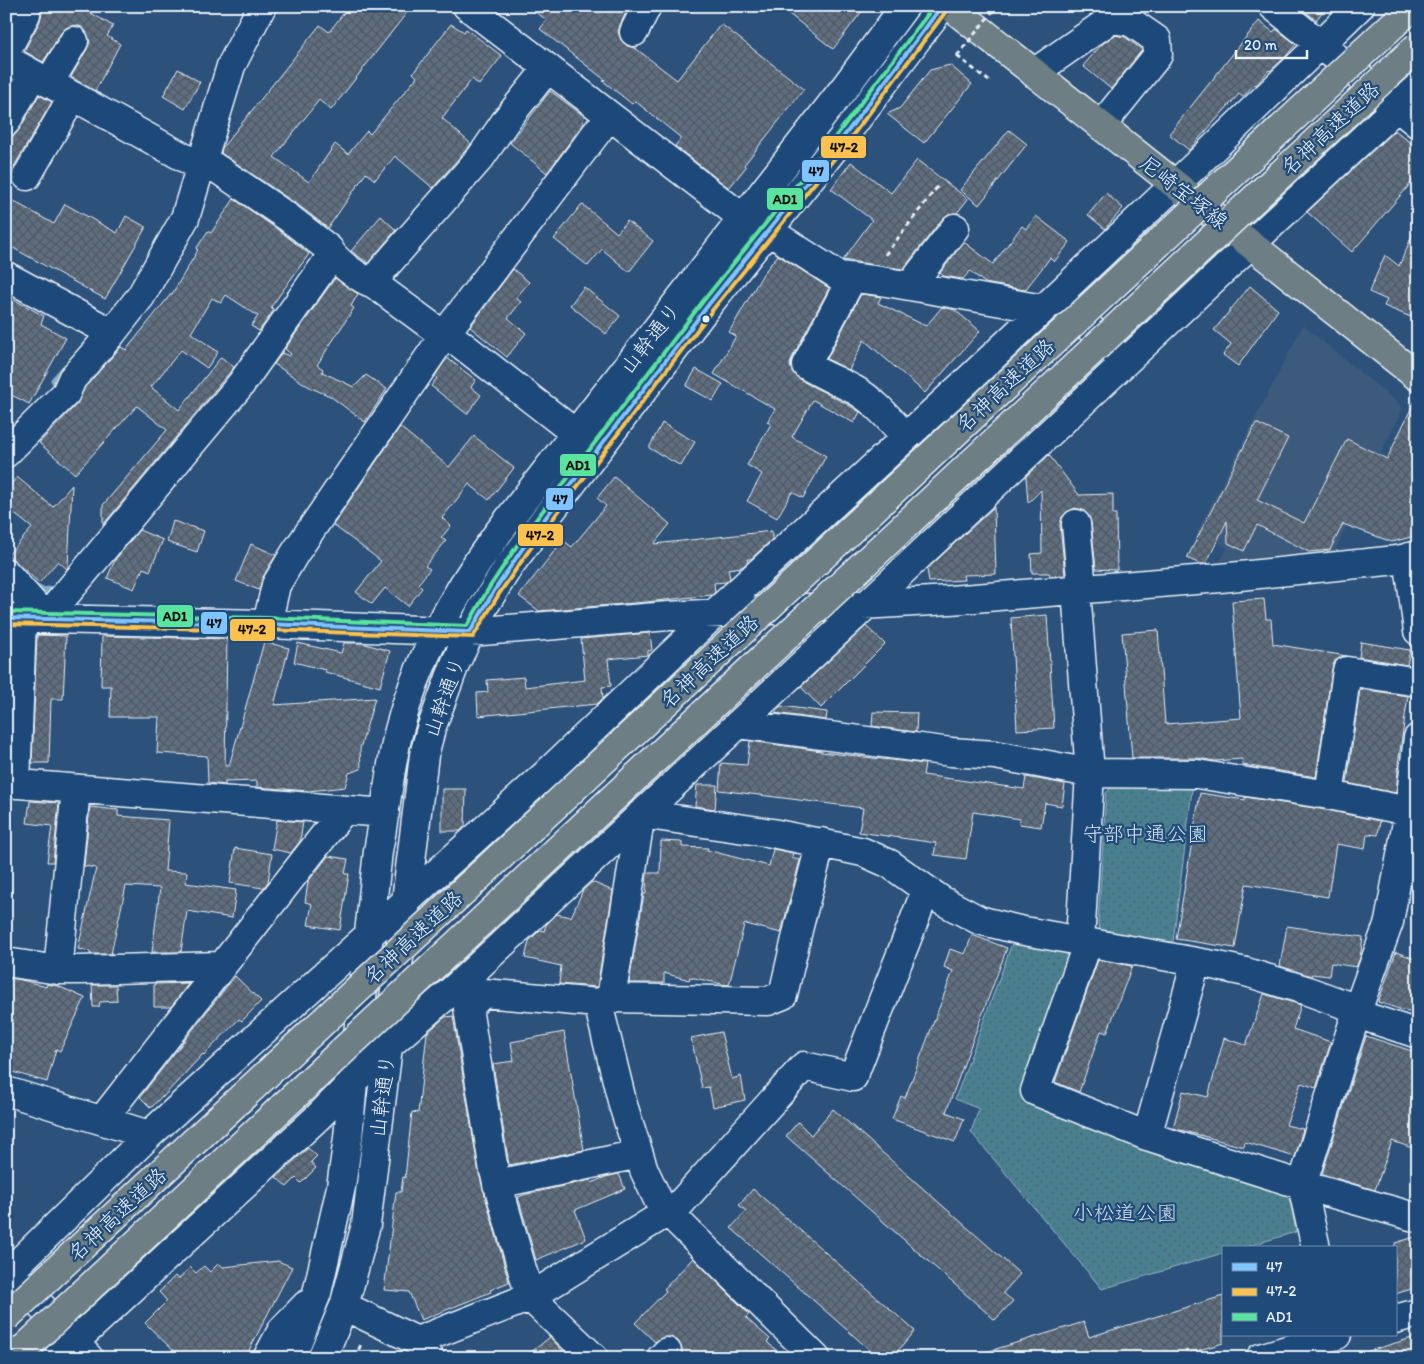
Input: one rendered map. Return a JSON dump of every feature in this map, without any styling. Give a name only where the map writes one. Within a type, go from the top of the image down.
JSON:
[{"type":"main road","name":"尼崎宝塚線","points":[[950,6],[1416,373]]},
{"type":"main road","name":"名神高速道路","points":[[6,1318],[1413,6]]},
{"type":"main road","name":"名神高速道路","points":[[14,1358],[1418,46]]},
{"type":"street","points":[[6,453],[66,393],[72,379],[112,334],[141,296],[185,218],[231,66],[262,6]]},
{"type":"street","points":[[467,6],[743,218]]},
{"type":"street","points":[[634,32],[647,6]]},
{"type":"street","name":"山幹通り","points":[[291,1358],[317,1293],[341,1187],[348,1138],[368,935],[390,772],[399,730],[422,665],[449,610],[487,548],[848,84],[906,6]]},
{"type":"street","name":"山幹通り","points":[[322,1358],[343,1308],[366,1225],[424,755],[438,708],[455,664],[470,632],[526,542],[709,304],[841,140],[942,6]]},
{"type":"street","points":[[1273,6],[1418,124]]},
{"type":"street","points":[[1360,6],[1050,302],[714,614],[546,774],[406,899],[149,1135],[7,1272],[73,1352],[319,1116],[353,1079],[389,1045],[466,993],[641,814],[738,724],[876,604],[891,582],[1418,87]]},
{"type":"street","points":[[6,50],[26,14]]},
{"type":"street","points":[[1034,73],[1111,19],[1131,22],[1157,40],[1158,55],[1101,126]]},
{"type":"street","points":[[6,122],[74,41]]},
{"type":"street","points":[[6,60],[192,162],[213,166],[289,218],[329,249],[332,255],[364,280],[374,284],[458,342],[575,434]]},
{"type":"street","points":[[374,284],[382,270],[481,157],[548,68]]},
{"type":"street","points":[[27,176],[73,96]]},
{"type":"street","points":[[267,624],[272,599],[281,575],[445,334],[609,116]]},
{"type":"street","points":[[910,286],[955,228]]},
{"type":"street","points":[[769,231],[839,276],[1050,302],[1124,363]]},
{"type":"street","points":[[25,618],[241,384],[332,255]]},
{"type":"street","points":[[6,276],[112,334]]},
{"type":"street","points":[[859,279],[806,365],[822,376],[856,391],[882,411],[906,437]]},
{"type":"street","points":[[1076,524],[1090,773],[1084,942],[1035,1091],[1147,1136],[1302,1185],[1418,1218]]},
{"type":"street","points":[[25,618],[267,624],[470,632],[1079,590],[1220,578],[1413,556],[1418,631]]},
{"type":"street","points":[[6,573],[25,618],[11,783],[385,813]]},
{"type":"street","points":[[1329,795],[1347,671],[1418,682]]},
{"type":"street","points":[[738,724],[951,752],[995,755],[1090,773],[1197,774],[1329,795],[1413,812]]},
{"type":"street","points":[[1316,1246],[1302,1185],[1356,1011],[1389,922],[1413,812],[1418,738]]},
{"type":"street","points":[[58,970],[76,789]]},
{"type":"street","points":[[102,1120],[344,810]]},
{"type":"street","points":[[641,814],[772,833],[863,852],[890,864],[941,900],[979,920],[1019,930],[1246,972],[1305,990],[1346,1005],[1369,1018],[1418,1034]]},
{"type":"street","points":[[641,814],[605,1001],[623,1105],[639,1154],[658,1200],[816,1358]]},
{"type":"street","points":[[466,993],[605,1001],[768,1001],[784,995],[799,926],[821,842]]},
{"type":"street","points":[[340,1358],[343,1308],[424,1350],[530,1297],[680,1204],[804,1066],[853,1077],[926,890]]},
{"type":"street","points":[[6,962],[58,970],[222,966]]},
{"type":"street","points":[[1147,1136],[1196,962]]},
{"type":"street","points":[[466,993],[497,1184],[530,1297],[594,1358]]},
{"type":"street","points":[[6,1091],[149,1135]]},
{"type":"street","points":[[497,1184],[639,1154]]},
{"type":"street","points":[[267,1358],[282,1330],[317,1293]]},
{"type":"street","points":[[1396,1319],[1418,1313]]},
{"type":"street","points":[[1260,1358],[1334,1336]]},
{"type":"path","points":[[989,81],[957,56],[997,6]]},
{"type":"path","points":[[859,279],[938,186]]},
{"type":"shaded area","points":[[1303,325],[1403,407],[1334,553],[1220,561],[1227,548],[1197,532]]},
{"type":"green space","name":"守部中通公園","points":[[1193,782],[1173,942],[1102,933],[1098,924],[1106,793],[1116,783]]},
{"type":"green space","name":"小松道公園","points":[[1014,938],[1069,948],[1075,958],[1023,1100],[1169,1157],[1279,1187],[1290,1201],[1296,1232],[1249,1246],[1222,1246],[1222,1253],[1102,1289],[971,1132],[979,1109],[955,1099]]},
{"type":"building","points":[[40,6],[79,6],[113,26],[107,36],[120,44],[95,91],[71,77],[90,42],[87,33],[82,27],[74,25],[66,28],[43,62],[24,51],[40,21],[42,13]]},
{"type":"building","points":[[349,6],[412,6],[331,110],[319,100],[274,157],[309,182],[335,144],[348,154],[367,131],[370,134],[417,77],[413,73],[451,24],[464,32],[466,29],[502,56],[479,85],[472,79],[442,118],[471,144],[433,188],[395,156],[375,180],[366,173],[328,228],[298,205],[221,153],[222,148],[320,25],[329,32]]},
{"type":"building","points":[[526,6],[629,6],[618,32],[621,40],[627,46],[635,48],[677,80],[721,24],[804,89],[744,165],[746,167],[729,188],[675,146],[681,138],[635,101],[632,104],[603,81],[605,80],[540,29],[547,20]]},
{"type":"building","points":[[779,6],[866,6],[833,49]]},
{"type":"building","points":[[1298,6],[1327,6],[1316,20]]},
{"type":"building","points":[[1259,21],[1273,32],[1276,29],[1296,44],[1243,97],[1239,94],[1189,150],[1169,134]]},
{"type":"building","points":[[1115,35],[1125,37],[1142,50],[1111,89],[1083,66],[1101,45]]},
{"type":"building","points":[[950,65],[972,84],[924,143],[887,114],[900,108],[930,70]]},
{"type":"building","points":[[178,69],[200,82],[185,109],[163,96]]},
{"type":"building","points":[[550,91],[584,116],[583,124],[547,173],[510,143]]},
{"type":"building","points":[[39,95],[52,102],[13,168],[11,176],[13,183],[6,196],[6,138],[14,136],[19,130]]},
{"type":"building","points":[[1009,130],[1027,144],[979,205],[960,190]]},
{"type":"building","points":[[1395,130],[1418,149],[1418,175],[1352,252],[1307,212]]},
{"type":"building","points":[[917,160],[968,199],[957,213],[949,214],[943,218],[903,269],[843,260],[872,220],[831,189],[851,162],[891,193]]},
{"type":"building","points":[[1106,193],[1123,208],[1105,229],[1088,215]]},
{"type":"building","points":[[6,197],[54,224],[65,204],[117,233],[126,216],[146,227],[105,299],[6,244]]},
{"type":"building","points":[[234,199],[309,254],[271,307],[274,310],[259,331],[251,326],[258,316],[226,295],[221,303],[212,298],[191,333],[218,352],[207,368],[181,350],[151,387],[179,410],[221,357],[234,367],[103,525],[103,505],[167,430],[137,406],[75,474],[39,443],[77,404],[85,387],[121,347],[126,350],[172,294],[198,250],[196,249],[208,231],[211,233]]},
{"type":"building","points":[[582,204],[617,233],[627,221],[653,241],[629,272],[602,249],[588,266],[554,239]]},
{"type":"building","points":[[381,216],[396,230],[368,263],[351,251]]},
{"type":"building","points":[[1036,216],[1070,242],[1054,262],[1050,258],[1025,290],[985,283],[970,271],[963,279],[944,276],[940,273],[964,242],[993,264],[1022,226],[1026,229]]},
{"type":"building","points":[[1418,222],[1418,320],[1384,306],[1387,300],[1369,292],[1385,255],[1399,266]]},
{"type":"building","points":[[778,255],[829,288],[792,358],[790,365],[792,372],[804,382],[860,412],[854,423],[813,400],[792,437],[826,456],[803,498],[792,492],[777,518],[747,501],[762,474],[747,465],[771,424],[767,422],[775,409],[714,374],[736,336],[729,332],[763,274]]},
{"type":"building","points":[[513,269],[529,282],[516,298],[521,302],[508,318],[526,333],[507,357],[470,327]]},
{"type":"building","points":[[335,278],[358,294],[351,306],[354,308],[317,365],[323,369],[322,372],[354,387],[366,375],[387,389],[365,422],[330,396],[311,388],[274,364],[282,353],[289,356],[291,354],[285,349]]},
{"type":"building","points":[[1250,286],[1278,310],[1238,366],[1223,355],[1231,344],[1214,330]]},
{"type":"building","points":[[584,287],[620,316],[606,334],[570,305]]},
{"type":"building","points":[[861,294],[881,297],[878,303],[926,326],[942,307],[955,310],[980,331],[925,393],[864,340],[849,370],[827,359]]},
{"type":"building","points":[[6,295],[44,316],[41,324],[66,338],[29,404],[6,392]]},
{"type":"building","points":[[447,358],[476,380],[471,387],[481,395],[467,414],[431,386]]},
{"type":"building","points":[[696,369],[723,384],[713,401],[686,386]]},
{"type":"building","points":[[1418,394],[1418,525],[1411,537],[1392,542],[1343,524],[1330,550],[1309,552],[1257,525],[1244,551],[1228,543],[1227,521],[1206,564],[1200,564],[1187,558],[1256,423],[1288,438],[1257,500],[1304,523],[1347,439],[1387,459]]},
{"type":"building","points":[[662,423],[695,442],[681,466],[649,448]]},
{"type":"building","points":[[400,427],[449,467],[474,436],[514,468],[489,500],[469,484],[442,518],[451,526],[441,538],[446,541],[425,566],[430,569],[418,584],[422,588],[408,606],[385,588],[372,604],[356,592],[381,561],[333,525]]},
{"type":"building","points":[[1049,455],[1079,495],[1113,494],[1113,514],[1116,514],[1117,570],[1096,569],[1091,522],[1083,510],[1075,508],[1062,517],[1060,525],[1065,575],[1050,576],[1049,573],[1032,573],[1031,554],[1042,553],[1041,490],[1028,503],[1026,476]]},
{"type":"building","points":[[17,477],[53,507],[72,485],[68,567],[67,569],[58,561],[39,583],[8,555],[32,528],[6,507],[6,490]]},
{"type":"building","points":[[614,477],[670,524],[654,544],[772,531],[772,539],[751,559],[747,559],[748,562],[742,567],[728,569],[730,578],[726,582],[714,583],[715,592],[712,595],[539,611],[519,596],[563,540],[572,547],[606,506],[597,498]]},
{"type":"building","points":[[994,507],[996,574],[963,575],[964,580],[929,582],[927,569]]},
{"type":"building","points":[[173,521],[204,531],[197,552],[167,542]]},
{"type":"building","points":[[139,530],[163,540],[150,571],[143,568],[134,589],[107,578],[115,560]]},
{"type":"building","points":[[251,544],[276,555],[263,577],[259,590],[236,581]]},
{"type":"building","points":[[1264,599],[1266,619],[1271,619],[1273,644],[1347,656],[1335,661],[1332,669],[1316,777],[1243,765],[1242,759],[1215,761],[1197,758],[1132,758],[1122,633],[1158,630],[1165,724],[1241,718],[1232,601]]},
{"type":"building","points":[[1047,615],[1054,728],[1017,730],[1011,618]]},
{"type":"building","points":[[866,626],[885,644],[821,708],[801,687]]},
{"type":"building","points":[[650,633],[652,650],[648,651],[648,655],[608,659],[611,686],[602,687],[603,698],[597,704],[478,716],[477,693],[488,692],[487,680],[524,677],[525,687],[585,680],[581,639]]},
{"type":"building","points":[[37,635],[66,636],[63,699],[51,699],[49,763],[32,763]]},
{"type":"building","points":[[102,636],[227,639],[225,766],[229,766],[264,642],[289,648],[274,705],[375,698],[360,749],[361,769],[349,773],[345,787],[309,791],[257,787],[257,781],[225,782],[225,785],[208,783],[207,756],[157,753],[159,717],[110,717],[111,686],[101,686]]},
{"type":"building","points":[[1361,642],[1410,650],[1407,665],[1359,657]]},
{"type":"building","points":[[298,643],[341,653],[344,643],[362,643],[390,651],[380,687],[294,662]]},
{"type":"building","points":[[1360,689],[1408,696],[1397,771],[1396,793],[1347,783]]},
{"type":"building","points":[[781,706],[827,712],[826,720],[775,713]]},
{"type":"building","points":[[873,712],[917,713],[916,732],[872,726]]},
{"type":"building","points":[[750,741],[821,752],[925,764],[923,775],[1024,789],[1026,777],[1065,784],[1062,806],[1045,803],[1041,827],[1019,824],[1020,819],[973,812],[966,859],[934,855],[936,843],[859,832],[863,808],[719,790],[721,763],[747,765]]},
{"type":"building","points":[[697,785],[717,785],[715,809],[695,806]]},
{"type":"building","points":[[442,789],[466,789],[465,826],[460,831],[442,831]]},
{"type":"building","points":[[1200,793],[1245,800],[1245,797],[1380,821],[1378,835],[1367,834],[1365,849],[1336,844],[1328,897],[1246,884],[1235,948],[1176,939]]},
{"type":"building","points":[[30,801],[59,803],[53,862],[47,862],[52,826],[27,823]]},
{"type":"building","points":[[90,807],[118,810],[118,816],[169,820],[165,871],[187,872],[186,883],[236,890],[232,918],[187,911],[181,952],[152,952],[160,888],[126,886],[111,954],[90,954],[90,951],[78,949],[96,868],[84,866]]},
{"type":"building","points":[[277,820],[303,822],[300,841],[291,853],[272,849]]},
{"type":"building","points":[[661,841],[682,842],[682,847],[708,848],[707,850],[769,866],[773,849],[793,853],[792,858],[800,860],[781,933],[744,925],[729,985],[690,977],[689,980],[664,973],[664,983],[629,983],[644,894],[646,894],[647,873],[660,873]]},
{"type":"building","points":[[235,848],[272,854],[268,882],[263,888],[230,883]]},
{"type":"building","points":[[328,856],[348,859],[345,874],[349,874],[340,930],[308,925],[312,904],[305,902],[308,882]]},
{"type":"building","points":[[592,882],[613,891],[597,987],[559,984],[561,966],[525,958],[529,941],[540,930],[544,931],[546,925],[557,914],[571,917],[583,890]]},
{"type":"building","points":[[1287,926],[1363,937],[1360,958],[1356,967],[1331,963],[1329,976],[1312,974],[1311,976],[1280,966]]},
{"type":"building","points":[[972,935],[1007,948],[946,1112],[964,1119],[955,1142],[892,1119],[901,1096],[905,1098],[953,971],[944,967],[950,949],[965,954]]},
{"type":"building","points":[[1396,952],[1418,960],[1418,1015],[1378,1002]]},
{"type":"building","points":[[1098,960],[1132,966],[1107,1033],[1101,1031],[1079,1092],[1055,1082]]},
{"type":"building","points":[[235,976],[261,1001],[242,1021],[239,1019],[203,1054],[151,1108],[140,1097]]},
{"type":"building","points":[[10,978],[46,987],[47,984],[58,986],[85,998],[60,1051],[56,1049],[47,1082],[6,1070],[6,979],[10,980]]},
{"type":"building","points":[[189,983],[171,1007],[154,1007],[154,984]]},
{"type":"building","points":[[92,985],[116,985],[117,1001],[100,1002],[99,1007],[93,1007]]},
{"type":"building","points":[[1264,994],[1301,1005],[1293,1029],[1331,1042],[1316,1088],[1301,1083],[1286,1125],[1303,1129],[1295,1157],[1245,1142],[1244,1147],[1173,1128],[1183,1091],[1208,1097],[1224,1038],[1246,1045]]},
{"type":"building","points":[[453,1016],[479,1174],[509,1282],[490,1290],[491,1292],[421,1320],[409,1292],[384,1290],[396,1192],[401,1192],[403,1177],[405,1178],[412,1112],[418,1113],[427,1033],[445,1017]]},
{"type":"building","points":[[564,1032],[584,1150],[509,1165],[493,1064],[514,1061],[511,1042]]},
{"type":"building","points":[[721,1032],[732,1079],[741,1076],[745,1100],[713,1107],[709,1087],[702,1088],[691,1038]]},
{"type":"building","points":[[1366,1036],[1418,1053],[1418,1150],[1392,1141],[1375,1190],[1322,1174]]},
{"type":"building","points":[[833,1109],[1020,1274],[1003,1293],[1013,1301],[995,1320],[786,1136],[798,1122],[811,1135]]},
{"type":"building","points":[[308,1148],[317,1156],[311,1162],[316,1168],[301,1183],[296,1178],[287,1187],[276,1177]]},
{"type":"building","points":[[619,1174],[625,1189],[575,1210],[586,1239],[536,1260],[518,1197],[591,1180],[592,1183],[605,1177]]},
{"type":"building","points":[[753,1189],[915,1331],[892,1358],[879,1358],[731,1228],[746,1211],[739,1205]]},
{"type":"building","points":[[1418,1236],[1418,1287],[1396,1294],[1396,1246],[1395,1243]]},
{"type":"building","points":[[693,1258],[749,1314],[746,1318],[770,1339],[767,1342],[785,1358],[681,1358],[682,1348],[678,1341],[671,1337],[663,1337],[655,1342],[635,1323],[666,1291],[664,1289]]},
{"type":"building","points":[[278,1261],[292,1267],[245,1358],[181,1358],[145,1323],[167,1301],[159,1292],[175,1276],[179,1279],[190,1267],[196,1273],[204,1266],[210,1272],[219,1263],[223,1267]]},
{"type":"building","points":[[1222,1296],[1223,1343],[1173,1358],[983,1358],[983,1353],[1084,1322],[1089,1337]]},
{"type":"building","points":[[1418,1336],[1418,1358],[1363,1358],[1363,1353]]},
{"type":"building","points":[[550,1337],[569,1358],[524,1358]]},
{"type":"waterway","points":[[1295,6],[1314,21]]},
{"type":"waterway","points":[[61,390],[54,380],[64,369]]},
{"type":"waterway","points":[[32,585],[45,590],[59,587]]},
{"type":"transit line","name":"AD1","points":[[6,612],[267,618],[467,626],[522,538],[704,300],[836,136],[934,6]]},
{"type":"transit line","name":"47","points":[[6,618],[267,624],[470,632],[494,591],[527,542],[709,304],[841,140],[942,6]]},
{"type":"transit line","name":"47-2","points":[[6,624],[473,637],[499,594],[532,546],[714,308],[846,144],[947,10]]}]
